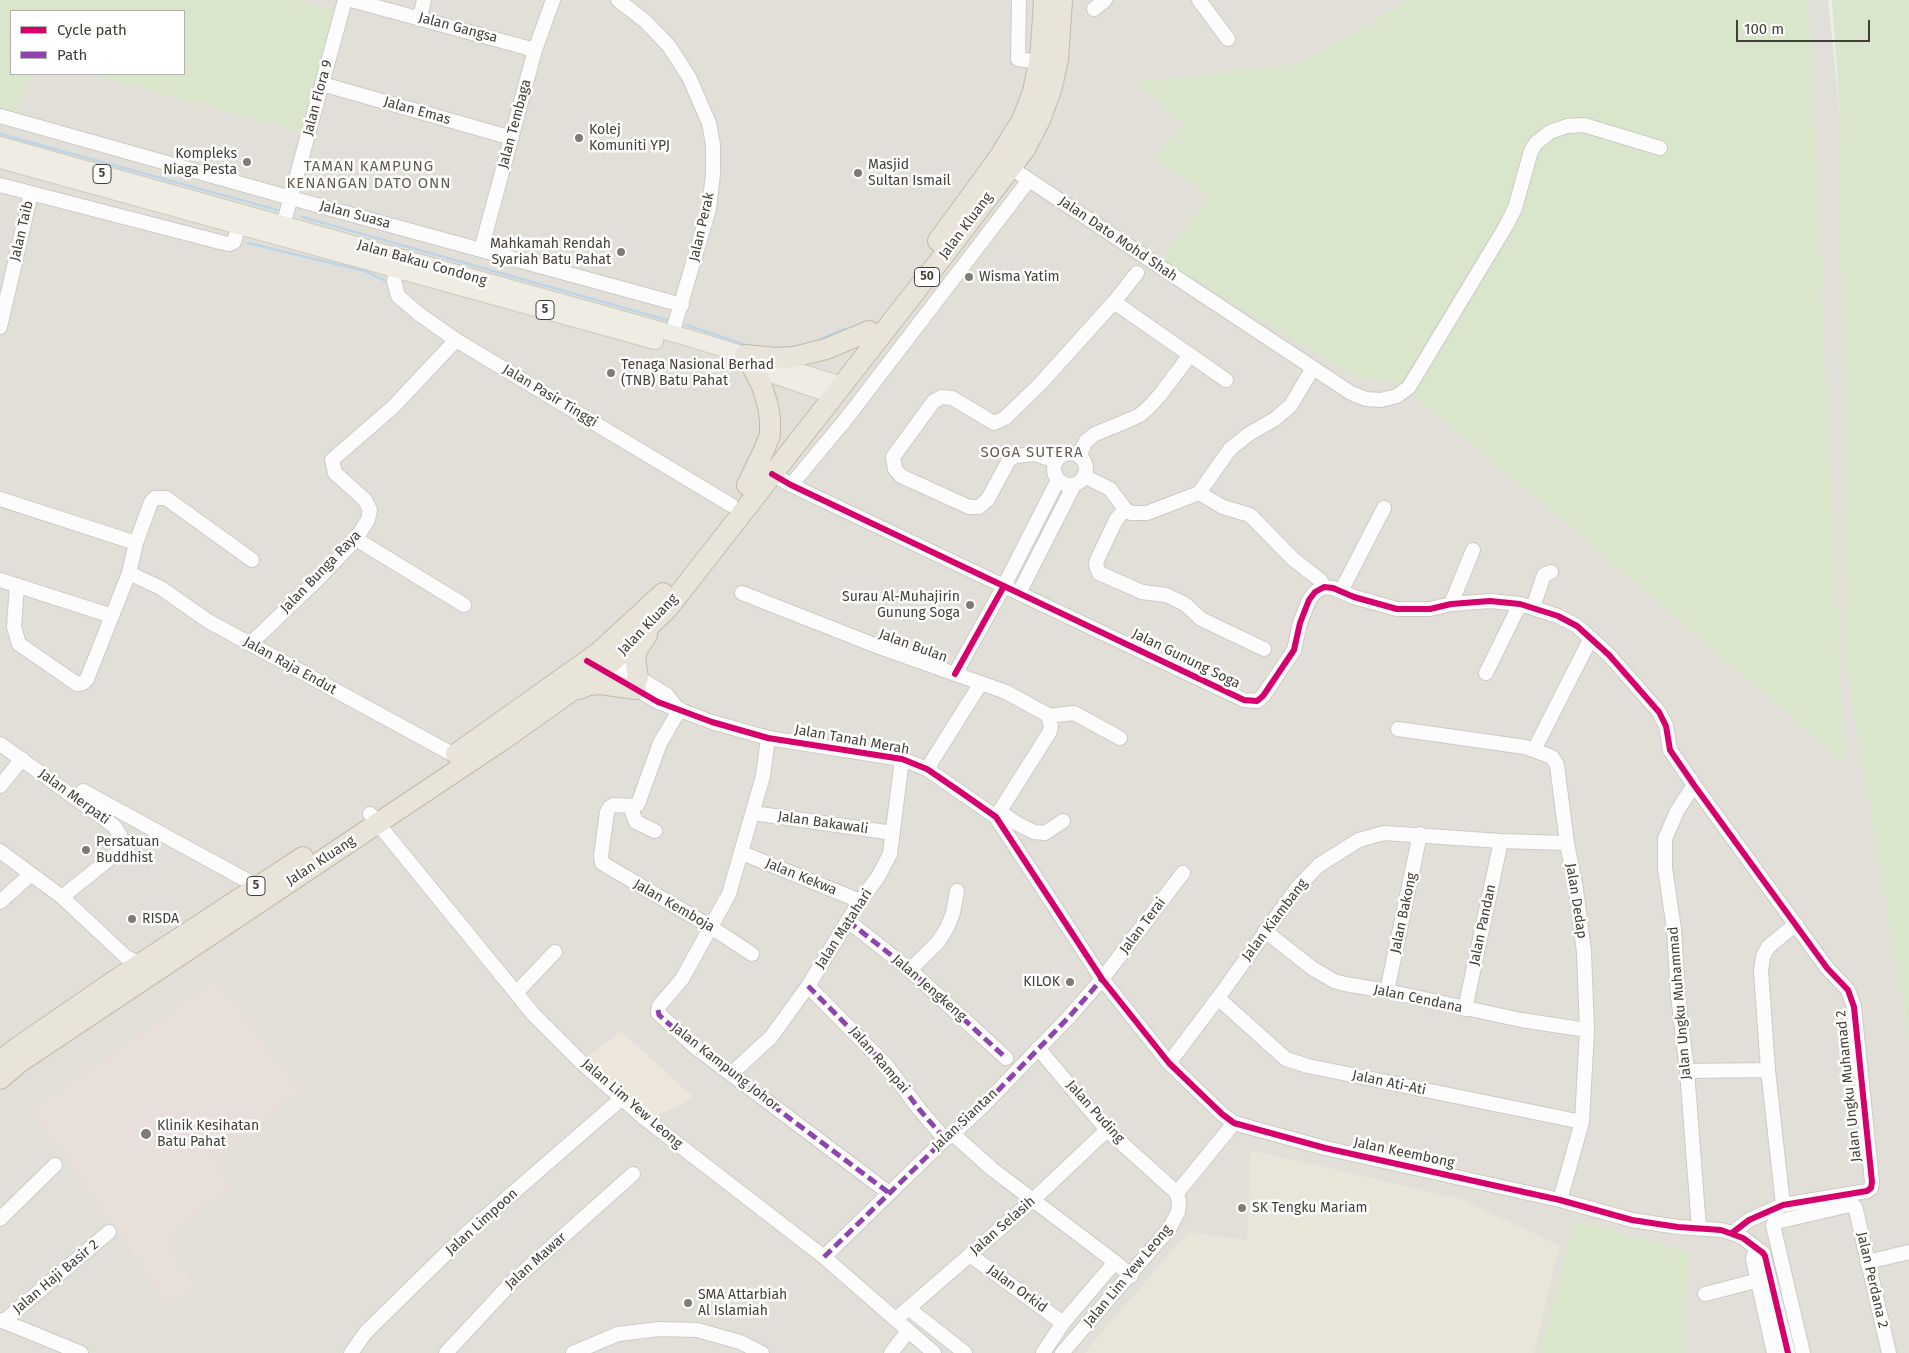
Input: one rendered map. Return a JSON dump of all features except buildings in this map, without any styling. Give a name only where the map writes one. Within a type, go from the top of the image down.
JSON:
[{"type":"highway","name":"Jalan Kluang","points":[[0,1079],[20,1062],[374,819],[454,755],[600,661],[668,608],[772,474],[833,388],[1004,164],[1033,92],[1042,47],[1044,0]]},
{"type":"highway","name":"Jalan Kluang","points":[[0,1061],[143,961],[257,886],[374,819],[504,739],[564,694],[600,661],[663,594],[747,485],[833,388],[869,331],[922,262],[1004,164],[1024,149],[1040,120],[1052,87],[1058,59],[1062,0]]},
{"type":"highway","points":[[747,485],[770,435],[770,420],[762,386],[749,361],[794,357],[826,349],[869,331]]},
{"type":"highway","points":[[564,694],[588,685],[637,684],[635,658],[637,650],[668,608]]},
{"type":"main road","name":"Jalan Bakau Condong","points":[[0,145],[282,230],[672,334],[833,388]]},
{"type":"main road","name":"Jalan Bakau Condong","points":[[0,160],[239,225],[282,230],[398,271],[749,361]]},
{"type":"street","name":"Jalan Flora 9","points":[[282,230],[345,0]]},
{"type":"street","name":"Jalan Gangsa","points":[[350,0],[420,17],[535,50]]},
{"type":"street","points":[[420,17],[424,0]]},
{"type":"street","name":"Jalan Tembaga","points":[[481,250],[535,50],[553,0]]},
{"type":"street","name":"Jalan Perak","points":[[618,0],[645,21],[669,46],[689,77],[709,123],[713,145],[713,174],[709,209],[672,334]]},
{"type":"street","points":[[1019,0],[1018,59],[1039,62]]},
{"type":"street","points":[[1094,9],[1105,0]]},
{"type":"street","points":[[1199,0],[1228,39]]},
{"type":"street","name":"Jalan Emas","points":[[322,84],[512,138]]},
{"type":"street","name":"Jalan Suasa","points":[[0,116],[290,198],[682,305]]},
{"type":"street","name":"Jalan Dato Mohd Shah","points":[[1004,164],[1351,393],[1366,399],[1381,400],[1397,396],[1409,388],[1506,226],[1520,195],[1531,152],[1536,143],[1550,132],[1567,126],[1584,125],[1660,148]]},
{"type":"street","points":[[791,485],[846,419],[1029,180]]},
{"type":"street","points":[[0,185],[224,243],[234,242],[239,225]]},
{"type":"street","name":"Jalan Taib","points":[[0,327],[31,193]]},
{"type":"street","name":"Jalan Pasir Tinggi","points":[[398,271],[394,281],[398,296],[419,314],[456,340],[731,505]]},
{"type":"street","points":[[1056,461],[1035,454],[1015,456],[1009,460],[988,499],[979,507],[969,507],[901,476],[895,469],[893,457],[934,401],[942,397],[952,398],[994,423],[1005,418],[1041,383],[1114,302],[1137,273]]},
{"type":"street","points":[[1114,302],[1226,380]]},
{"type":"street","name":"Jalan Bunga Raya","points":[[250,644],[356,540],[368,520],[370,510],[364,500],[335,473],[332,460],[393,407],[456,340]]},
{"type":"street","points":[[1079,456],[1086,441],[1095,434],[1140,415],[1148,408],[1190,355]]},
{"type":"street","points":[[1020,593],[1079,480],[1086,467],[1079,456],[1064,454],[1056,461],[1054,471],[1058,480],[1065,485],[1079,480],[1110,489],[1125,509],[1131,513],[1147,513],[1199,493],[1230,449],[1249,434],[1275,419],[1291,405],[1314,368]]},
{"type":"street","name":"Jalan Gunung Soga","points":[[772,474],[791,485],[1244,700],[1257,701],[1263,696],[1294,650],[1300,623],[1309,600],[1315,592],[1324,587]]},
{"type":"street","points":[[954,674],[1004,586],[1058,480]]},
{"type":"street","points":[[1199,493],[1223,508],[1250,515],[1293,559],[1320,580],[1324,587],[1397,610],[1430,609],[1451,604],[1490,602],[1527,605],[1558,616],[1577,626],[1591,638],[1534,750]]},
{"type":"street","points":[[17,585],[14,627],[19,644],[77,684],[83,684],[87,680],[129,573],[136,544],[151,502],[160,497],[166,498],[252,560]]},
{"type":"street","points":[[0,499],[136,544]]},
{"type":"street","points":[[1341,591],[1384,508]]},
{"type":"street","points":[[1125,509],[1116,520],[1098,560],[1096,565],[1099,573],[1142,592],[1166,594],[1185,604],[1201,619],[1264,650]]},
{"type":"street","points":[[356,540],[464,605]]},
{"type":"street","points":[[1451,604],[1473,550]]},
{"type":"street","points":[[1486,673],[1544,575],[1551,572]]},
{"type":"street","name":"Jalan Raja Endut","points":[[129,573],[161,588],[208,621],[454,755]]},
{"type":"street","points":[[0,580],[112,616]]},
{"type":"street","name":"Jalan Bulan","points":[[742,593],[882,648],[1021,699],[1048,716]]},
{"type":"street","name":"Jalan Ungku Muhamad 2","points":[[1591,638],[1609,655],[1659,712],[1666,726],[1670,750],[1828,968],[1848,990],[1854,1007],[1872,1182],[1870,1188],[1867,1191],[1783,1204],[1749,1220],[1732,1233]]},
{"type":"street","points":[[600,661],[637,684],[667,695],[679,709],[660,743],[640,800],[634,806],[630,806],[636,822],[655,831]]},
{"type":"street","points":[[926,770],[981,683]]},
{"type":"street","name":"Jalan Tanah Merah","points":[[679,709],[712,722],[768,738],[902,759],[926,770],[998,815],[1102,979]]},
{"type":"street","points":[[1063,822],[1045,833],[1034,832],[998,815],[1049,733],[1051,727],[1048,716],[1074,713],[1120,738]]},
{"type":"street","name":"Jalan Dedap","points":[[1398,729],[1534,750],[1552,757],[1557,765],[1584,952],[1587,1030],[1582,1122],[1560,1200]]},
{"type":"street","name":"Jalan Kampung Johor","points":[[768,738],[763,776],[742,853],[728,894],[682,979],[659,1006],[659,1015],[696,1047],[889,1193]]},
{"type":"street","name":"Jalan Merpati","points":[[0,744],[114,826],[120,835],[122,845],[118,852],[62,897]]},
{"type":"street","points":[[0,786],[22,759]]},
{"type":"street","name":"Jalan Matahari","points":[[732,1073],[771,1037],[808,986],[860,901],[878,877],[890,854],[902,759]]},
{"type":"street","name":"Jalan Ungku Muhammad","points":[[1694,785],[1677,811],[1665,839],[1665,854],[1687,1071],[1699,1228]]},
{"type":"street","points":[[83,791],[257,886]]},
{"type":"street","name":"Jalan Kemboja","points":[[630,806],[614,805],[610,807],[605,819],[602,863],[711,927],[752,954]]},
{"type":"street","name":"Jalan Bakawali","points":[[753,813],[893,833]]},
{"type":"street","name":"Jalan Lim Yew Leong","points":[[374,819],[534,1015],[621,1099],[824,1257],[934,1353]]},
{"type":"street","name":"Jalan Kiambang","points":[[1169,1063],[1297,888],[1319,865],[1342,849],[1359,840],[1384,832],[1500,841],[1567,843]]},
{"type":"street","name":"Jalan Bakong","points":[[1388,991],[1420,834]]},
{"type":"street","name":"Jalan Pandan","points":[[1465,1009],[1500,841]]},
{"type":"street","points":[[0,851],[62,897],[116,949],[134,961],[143,961]]},
{"type":"street","name":"Jalan Kekwa","points":[[742,853],[860,901]]},
{"type":"street","name":"Jalan Terai","points":[[1102,979],[1183,873]]},
{"type":"street","points":[[0,902],[31,874]]},
{"type":"street","points":[[910,970],[938,942],[947,928],[954,913],[957,891]]},
{"type":"street","name":"Jalan Jengkeng","points":[[848,921],[910,970],[1006,1058]]},
{"type":"street","points":[[1783,1204],[1768,1070],[1762,982],[1763,957],[1768,947],[1796,924]]},
{"type":"street","name":"Jalan Cendana","points":[[1266,931],[1312,968],[1334,981],[1388,991],[1465,1009],[1587,1030]]},
{"type":"street","points":[[114,981],[118,964],[116,949]]},
{"type":"street","points":[[516,993],[555,952]]},
{"type":"street","name":"Jalan Siantan","points":[[824,1257],[889,1193],[985,1104],[1070,1017],[1102,979]]},
{"type":"street","name":"Jalan Keembong","points":[[1102,979],[1169,1063],[1222,1114],[1234,1123],[1325,1148],[1560,1200],[1632,1220],[1732,1233],[1743,1238],[1763,1253],[1764,1279]]},
{"type":"street","name":"Jalan Rampai","points":[[808,986],[886,1065],[919,1109],[949,1137],[1115,1262],[1130,1276]]},
{"type":"street","name":"Jalan Ati-Ati","points":[[1218,998],[1286,1059],[1308,1066],[1582,1122]]},
{"type":"street","name":"Jalan Puding","points":[[1038,1048],[1108,1130],[1177,1193]]},
{"type":"street","points":[[1687,1071],[1768,1070]]},
{"type":"street","name":"Jalan Limpoon","points":[[351,1353],[366,1332],[468,1232],[621,1099]]},
{"type":"street","points":[[1177,1193],[1234,1123]]},
{"type":"street","name":"Jalan Selasih","points":[[896,1319],[1033,1200],[1108,1130]]},
{"type":"street","points":[[0,1219],[56,1165]]},
{"type":"street","name":"Jalan Mawar","points":[[453,1351],[513,1281],[633,1174]]},
{"type":"street","name":"Jalan Lim Yew Leong","points":[[1062,1353],[1169,1229],[1178,1212],[1179,1202],[1177,1193]]},
{"type":"street","name":"Jalan Perdana 2","points":[[1803,1353],[1773,1224],[1850,1205],[1854,1206],[1889,1353]]},
{"type":"street","name":"Jalan Haji Basir 2","points":[[2,1321],[109,1232]]},
{"type":"street","points":[[1867,1262],[1909,1252]]},
{"type":"street","name":"Jalan Orkid","points":[[970,1255],[1063,1323]]},
{"type":"street","points":[[1043,1353],[1063,1323],[1115,1262]]},
{"type":"street","points":[[1705,1294],[1764,1279]]},
{"type":"street","points":[[1764,1279],[1774,1353]]},
{"type":"street","points":[[1764,1279],[1788,1353]]},
{"type":"street","points":[[908,1308],[965,1353]]},
{"type":"street","points":[[2,1321],[81,1353]]},
{"type":"street","points":[[573,1353],[618,1334],[659,1329],[697,1330],[740,1342],[762,1353]]},
{"type":"street","points":[[892,1353],[908,1331]]},
{"type":"shaded area","points":[[0,0],[1828,0],[1840,116],[1848,678],[1909,1041],[1909,1353],[0,1353]]},
{"type":"shaded area","name":"Klinik Kesihatan Batu Pahat","points":[[217,979],[301,1091],[213,1158],[231,1186],[167,1238],[195,1288],[169,1306],[32,1110]]},
{"type":"shaded area","points":[[621,1031],[692,1096],[684,1103],[651,1118],[586,1058]]},
{"type":"shaded area","points":[[1251,1150],[1462,1199],[1560,1246],[1534,1353],[1084,1353],[1188,1232],[1247,1240]]},
{"type":"green space","points":[[0,0],[297,0],[336,10],[303,132],[91,75],[185,75],[185,10],[10,10],[10,75],[31,75],[16,114],[0,109]]},
{"type":"green space","points":[[1409,0],[1809,0],[1844,762],[1577,532],[1398,383],[1357,378],[1162,260],[1209,196],[1154,158],[1184,124],[1136,83],[1300,63]]},
{"type":"green space","points":[[1832,0],[1909,0],[1909,1041],[1848,678],[1840,116]]},
{"type":"green space","points":[[1575,1220],[1689,1252],[1683,1353],[1540,1353]]},
{"type":"waterway","points":[[0,134],[277,210]]},
{"type":"waterway","points":[[302,217],[667,320]]},
{"type":"waterway","points":[[248,243],[365,271],[388,282]]},
{"type":"waterway","points":[[686,325],[749,346]]},
{"type":"waterway","points":[[815,342],[844,329]]},
{"type":"waterway","points":[[774,348],[795,347]]},
{"type":"marked path","points":[[848,921],[910,970],[1006,1058]]},
{"type":"marked path","points":[[824,1257],[945,1139],[953,1134],[985,1104],[1069,1017],[1102,979]]},
{"type":"marked path","points":[[808,986],[886,1065],[919,1109],[945,1139]]},
{"type":"marked path","points":[[658,1010],[659,1015],[695,1047],[889,1193]]},
{"type":"cycle path","points":[[772,474],[791,485],[1244,700],[1257,701],[1263,696],[1294,650],[1300,623],[1309,600],[1315,592],[1324,587],[1333,588],[1354,597],[1397,609],[1430,609],[1451,604],[1490,601],[1520,604],[1558,616],[1577,626],[1609,655],[1659,712],[1666,726],[1670,750],[1827,968],[1848,990],[1854,1007],[1872,1182],[1871,1188],[1867,1191],[1783,1205],[1749,1220],[1732,1233]]},
{"type":"cycle path","points":[[955,674],[1004,586]]},
{"type":"cycle path","points":[[587,661],[658,702],[712,722],[768,738],[902,759],[927,769],[996,817],[1102,979],[1169,1063],[1222,1114],[1234,1123],[1325,1148],[1560,1200],[1632,1220],[1678,1227],[1721,1230],[1743,1238],[1765,1256],[1788,1353]]},
{"type":"place","name":"Kolej Komuniti YPJ","points":[[579,138]]},
{"type":"place","name":"Kompleks Niaga Pesta","points":[[247,162]]},
{"type":"place","name":"Masjid Sultan Ismail","points":[[858,173]]},
{"type":"place","name":"Mahkamah Rendah Syariah Batu Pahat","points":[[621,252]]},
{"type":"place","name":"Wisma Yatim","points":[[969,277]]},
{"type":"place","name":"Tenaga Nasional Berhad (TNB) Batu Pahat","points":[[611,373]]},
{"type":"place","name":"Surau Al-Muhajirin Gunung Soga","points":[[970,605]]},
{"type":"place","name":"Persatuan Buddhist","points":[[86,850]]},
{"type":"place","name":"RISDA","points":[[132,919]]},
{"type":"place","name":"KILOK","points":[[1070,982]]},
{"type":"place","name":"Klinik Kesihatan Batu Pahat","points":[[146,1134]]},
{"type":"place","name":"SK Tengku Mariam","points":[[1242,1208]]},
{"type":"place","name":"SMA Attarbiah Al Islamiah","points":[[688,1303]]},
{"type":"district","name":"TAMAN KAMPUNG KENANGAN DATO ONN","points":[[369,176]]},
{"type":"district","name":"SOGA SUTERA","points":[[1032,453]]}]
